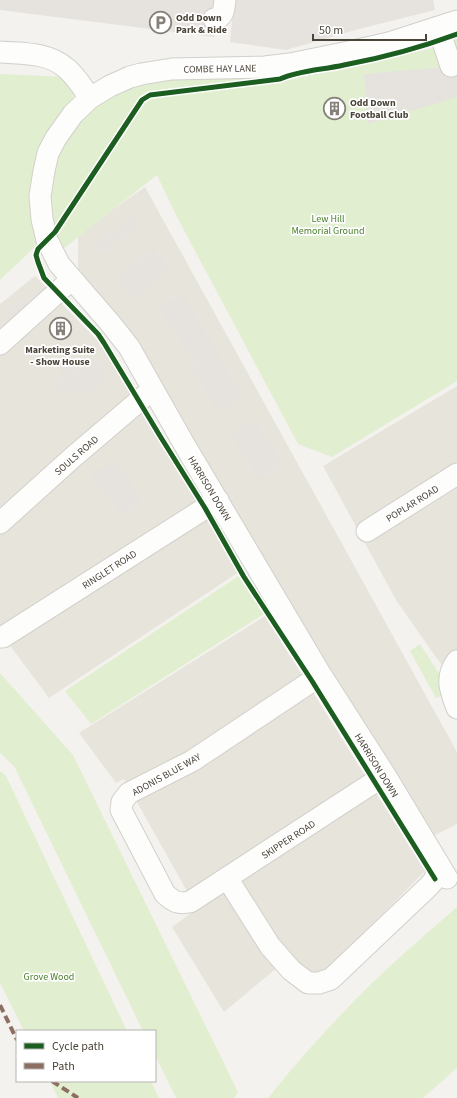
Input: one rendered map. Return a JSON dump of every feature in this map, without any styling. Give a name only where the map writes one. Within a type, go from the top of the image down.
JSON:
[{"type":"street","points":[[214,19],[221,17],[224,11],[225,0]]},
{"type":"street","points":[[448,24],[451,66]]},
{"type":"street","name":"COMBE HAY LANE","points":[[90,98],[110,86],[141,74],[172,69],[265,67],[290,64],[344,54],[389,43],[448,24]]},
{"type":"street","points":[[0,52],[39,55],[51,58],[67,69],[90,98]]},
{"type":"street","name":"HARRISON DOWN","points":[[90,98],[73,114],[56,138],[48,153],[40,196],[42,219],[47,240],[59,264],[129,347],[321,675],[385,776],[442,871],[429,886],[331,979],[319,983],[308,983],[291,970],[270,946],[227,878]]},
{"type":"street","points":[[0,344],[72,279]]},
{"type":"street","name":"SOULS ROAD","points":[[0,523],[72,458],[153,389]]},
{"type":"street","name":"POPLAR ROAD","points":[[367,531],[457,474]]},
{"type":"street","name":"RINGLET ROAD","points":[[0,637],[3,637],[218,500]]},
{"type":"street","points":[[457,661],[449,676],[452,697],[457,708]]},
{"type":"street","name":"ADONIS BLUE WAY","points":[[190,902],[181,904],[172,900],[165,894],[121,810],[122,802],[130,793],[192,761],[321,675]]},
{"type":"street","name":"SKIPPER ROAD","points":[[190,902],[385,776]]},
{"type":"shaded area","name":"Odd Down Park & Ride","points":[[0,0],[218,0],[214,37],[0,10]]},
{"type":"shaded area","points":[[234,0],[433,0],[435,10],[359,29],[286,50],[230,42]]},
{"type":"shaded area","points":[[457,66],[457,97],[368,124],[364,74]]},
{"type":"shaded area","points":[[145,187],[457,752],[457,824],[429,838],[128,327],[78,269],[78,234]]},
{"type":"shaded area","points":[[132,216],[138,225],[102,254],[95,245]]},
{"type":"shaded area","points":[[153,247],[170,268],[134,299],[117,279]]},
{"type":"shaded area","points":[[35,276],[99,342],[239,572],[49,698],[0,632],[0,304]]},
{"type":"shaded area","points":[[183,293],[217,351],[216,352],[244,396],[218,412],[191,367],[209,356],[195,363],[158,308]]},
{"type":"shaded area","points":[[22,298],[30,307],[12,323],[4,314]]},
{"type":"shaded area","points":[[68,360],[77,374],[101,360],[108,379],[88,397],[83,391],[78,390],[69,391],[60,396],[55,384],[62,378],[62,373],[59,367]]},
{"type":"shaded area","points":[[457,386],[457,677],[442,665],[396,600],[323,466]]},
{"type":"shaded area","points":[[256,418],[283,465],[259,480],[231,435]]},
{"type":"shaded area","points":[[117,460],[142,502],[121,516],[106,494],[92,478],[92,472]]},
{"type":"shaded area","points":[[265,616],[425,871],[327,971],[310,974],[290,957],[224,1012],[172,927],[197,909],[124,779],[116,783],[79,733]]},
{"type":"green space","name":"Lew Hill Memorial Ground","points":[[457,39],[457,381],[332,457],[298,444],[177,217],[157,175],[63,249],[57,238],[49,206],[51,173],[63,142],[79,119],[96,104],[128,87],[182,77],[292,70],[306,76],[303,83],[308,75],[430,49]],"holes":[[[301,87],[300,88],[157,175]]]},
{"type":"green space","points":[[0,74],[67,77],[75,91],[73,98],[53,122],[40,149],[40,242],[0,280]]},
{"type":"green space","points":[[240,575],[264,614],[91,724],[65,691]]},
{"type":"green space","points":[[420,644],[440,675],[439,690],[441,696],[436,698],[410,651]]},
{"type":"green space","points":[[0,673],[73,755],[238,1092],[234,1098],[176,1098],[156,1057],[156,1030],[143,1030],[14,766],[0,753]]},
{"type":"green space","name":"Grove Wood","points":[[0,771],[6,776],[127,1030],[24,1030],[0,983]]},
{"type":"green space","points":[[457,907],[457,1068],[423,1098],[268,1098],[316,1041],[368,987]]},
{"type":"green space","points":[[50,1082],[151,1082],[159,1098],[58,1098]]},
{"type":"marked path","points":[[0,1005],[16,1038]]},
{"type":"marked path","points":[[54,1082],[78,1098]]},
{"type":"cycle path","points":[[435,879],[312,681],[244,577],[205,508],[104,343],[98,334],[44,278],[36,255],[38,249],[55,232],[142,100],[150,95],[280,79],[303,72],[336,67],[387,56],[457,34]]},
{"type":"place","name":"Odd Down Park & Ride","points":[[161,23]]},
{"type":"place","name":"Odd Down Football Club","points":[[334,108]]},
{"type":"place","name":"Marketing Suite - Show House","points":[[60,329]]}]
